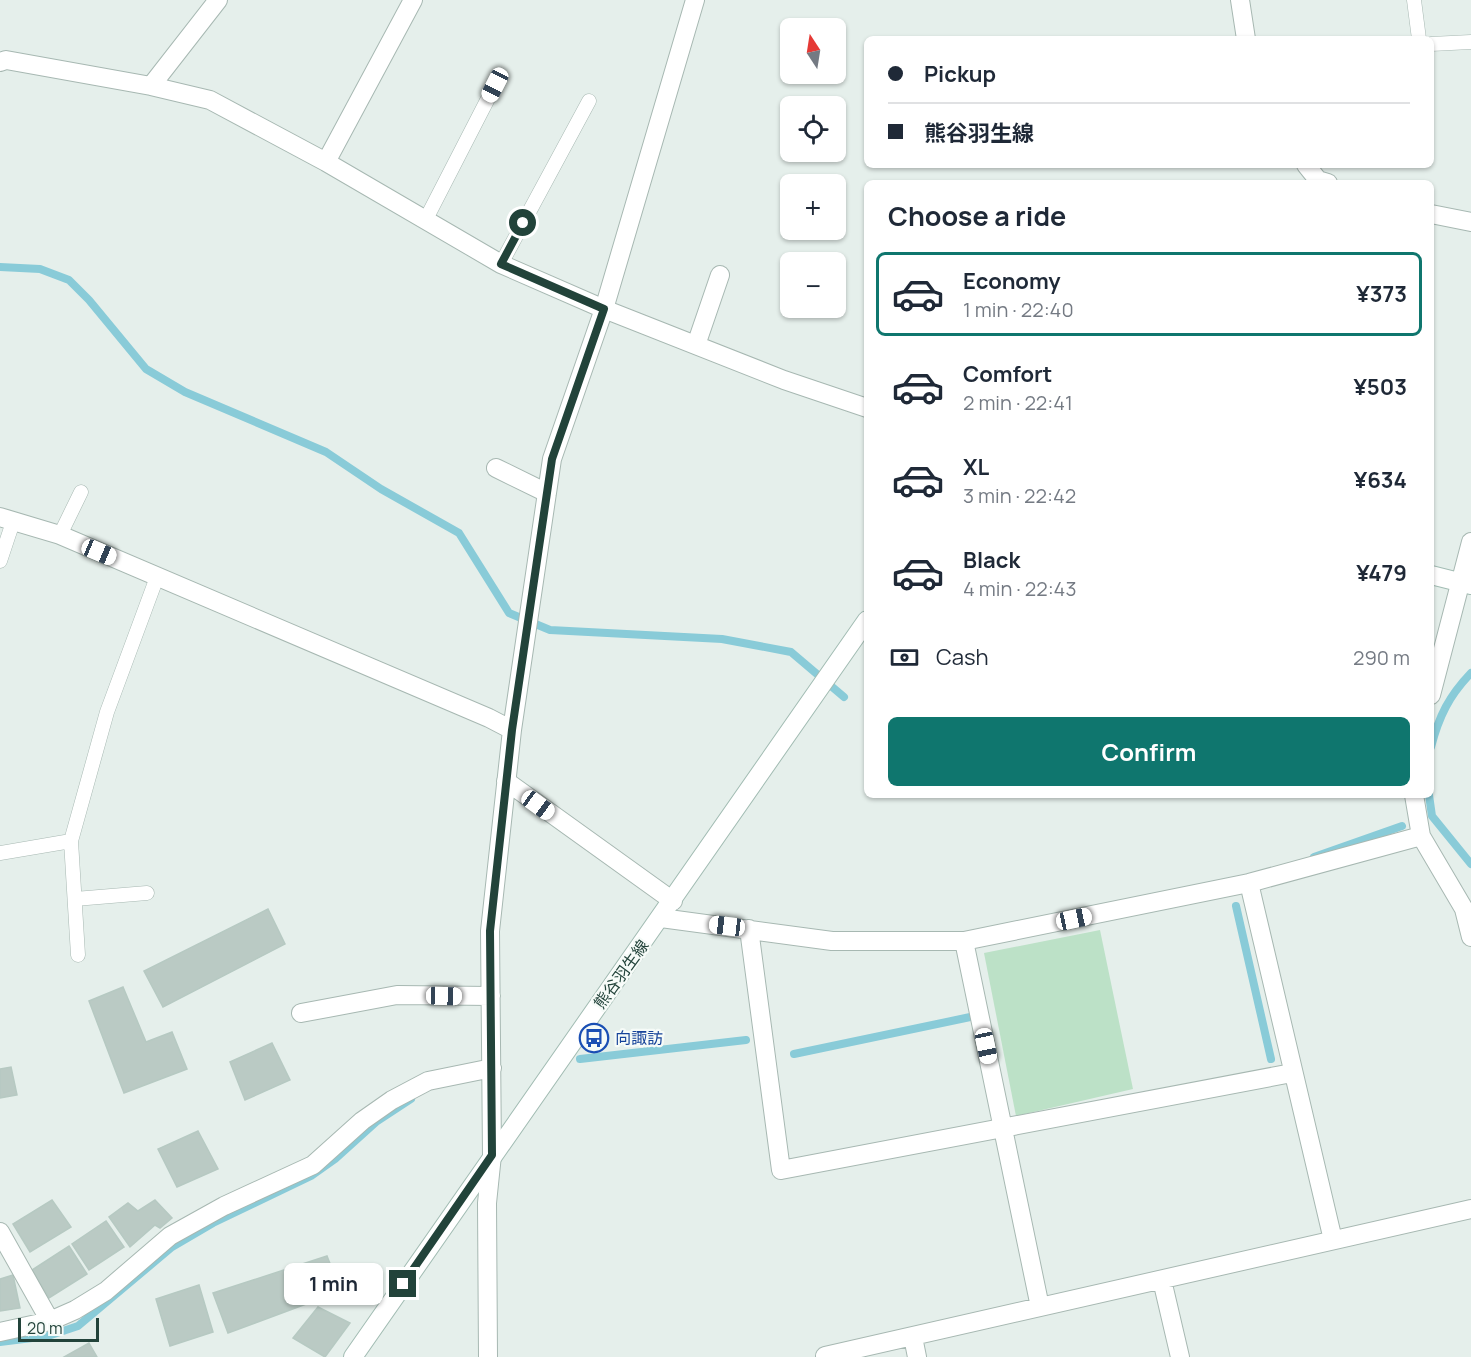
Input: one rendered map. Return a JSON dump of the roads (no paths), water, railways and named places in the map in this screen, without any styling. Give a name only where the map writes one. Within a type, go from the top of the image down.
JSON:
[{"type":"street","points":[[151,86],[218,0]]},
{"type":"street","points":[[326,162],[413,0]]},
{"type":"street","points":[[488,1357],[487,1203],[492,1155],[490,931],[512,730],[552,459],[604,309],[695,0]]},
{"type":"street","points":[[1240,0],[1246,36]]},
{"type":"street","points":[[0,62],[6,60],[151,86],[210,100],[326,162],[501,264],[604,309],[784,380],[864,407]]},
{"type":"street","points":[[1308,168],[1318,180]]},
{"type":"street","points":[[1434,215],[1471,222]]},
{"type":"street","points":[[696,345],[720,275]]},
{"type":"street","points":[[496,468],[547,493]]},
{"type":"street","points":[[7,519],[60,535],[489,718],[512,730]]},
{"type":"street","points":[[1434,685],[1465,584],[1471,542]]},
{"type":"street","points":[[1434,575],[1465,584]]},
{"type":"street","name":"熊谷羽生線","points":[[352,1357],[673,901],[864,624]]},
{"type":"street","points":[[506,781],[673,901]]},
{"type":"street","points":[[1415,798],[1421,836],[1464,909],[1471,937]]},
{"type":"street","points":[[661,918],[832,941],[964,941],[1249,884],[1421,836]]},
{"type":"street","points":[[1249,884],[1333,1240]]},
{"type":"street","points":[[749,929],[781,1170],[1292,1073]]},
{"type":"street","points":[[964,941],[1040,1307]]},
{"type":"street","points":[[301,1013],[397,995],[491,996]]},
{"type":"street","points":[[0,1332],[50,1321],[75,1310],[106,1291],[170,1236],[224,1206],[313,1165],[362,1121],[392,1100],[428,1081],[492,1068]]},
{"type":"street","points":[[825,1356],[1471,1209]]},
{"type":"street","points":[[0,1232],[50,1321]]},
{"type":"street","points":[[1162,1280],[1180,1357]]},
{"type":"street","points":[[913,1337],[917,1357]]},
{"type":"lane","points":[[1414,0],[1419,36]]},
{"type":"lane","points":[[1434,44],[1471,42]]},
{"type":"lane","points":[[425,221],[495,85]]},
{"type":"lane","points":[[501,264],[589,101]]},
{"type":"lane","points":[[60,535],[81,492]]},
{"type":"lane","points":[[0,561],[7,519]]},
{"type":"lane","points":[[78,955],[71,841],[107,712],[157,577]]},
{"type":"lane","points":[[0,853],[71,841]]},
{"type":"lane","points":[[75,899],[147,892]]},
{"type":"waterway","points":[[0,267],[40,269],[69,280],[89,300],[146,369],[185,392],[326,452],[381,489],[459,533],[509,613],[550,630],[722,639],[791,652],[844,697]]},
{"type":"waterway","points":[[1434,738],[1446,707],[1471,673]]},
{"type":"waterway","points":[[1429,798],[1432,816],[1471,864]]},
{"type":"waterway","points":[[1314,857],[1402,826]]},
{"type":"waterway","points":[[1236,906],[1271,1059]]},
{"type":"waterway","points":[[794,1054],[975,1016]]},
{"type":"waterway","points":[[580,1059],[746,1040]]},
{"type":"waterway","points":[[0,1342],[48,1336],[78,1326],[172,1247],[213,1223],[311,1176],[335,1159],[376,1122],[411,1099]]},
{"type":"place","name":"向諏訪","points":[[594,1038]]}]
